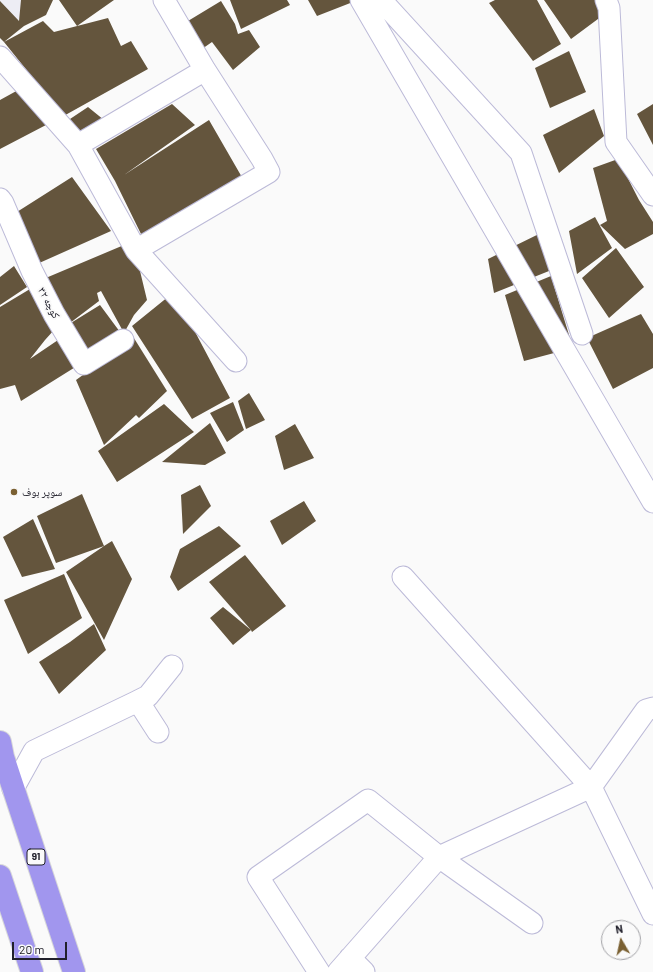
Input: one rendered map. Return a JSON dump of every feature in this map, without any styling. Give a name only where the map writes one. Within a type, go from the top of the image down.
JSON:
[{"type":"highway","name":"91","points":[[0,742],[13,789],[74,972]]},
{"type":"highway","points":[[0,876],[4,900],[32,972]]},
{"type":"street","points":[[136,250],[269,172],[205,70],[164,0]]},
{"type":"street","points":[[361,0],[653,502]]},
{"type":"street","points":[[381,0],[521,153],[582,334]]},
{"type":"street","points":[[606,0],[609,8],[616,142],[653,195]]},
{"type":"street","points":[[0,57],[78,145],[136,250],[236,361]]},
{"type":"street","points":[[78,145],[205,70]]},
{"type":"street","name":"کوچه ۳۲","points":[[0,198],[32,271],[54,314],[84,364],[123,340]]},
{"type":"street","points":[[403,578],[592,787],[653,914]]},
{"type":"street","points":[[13,789],[34,752],[148,696],[172,666]]},
{"type":"street","points":[[138,700],[158,732]]},
{"type":"street","points":[[350,967],[439,857],[592,787],[646,710],[653,708]]},
{"type":"street","points":[[319,972],[258,877],[368,800],[439,857],[532,923]]},
{"type":"shaded area","points":[[0,0],[32,0],[4,42],[0,37]]},
{"type":"building","points":[[21,0],[53,0],[46,15],[24,26],[4,42],[0,38],[0,1],[19,21]]},
{"type":"building","points":[[59,0],[114,0],[77,26]]},
{"type":"building","points":[[230,0],[287,0],[290,5],[241,29]]},
{"type":"building","points":[[308,0],[358,0],[317,16]]},
{"type":"building","points":[[495,0],[537,0],[561,44],[533,61],[489,3]]},
{"type":"building","points":[[544,0],[596,0],[602,16],[571,39]]},
{"type":"building","points":[[221,1],[235,24],[238,34],[249,30],[260,47],[233,70],[212,42],[199,51],[183,24]]},
{"type":"building","points":[[108,18],[121,46],[131,41],[148,69],[60,118],[41,88],[4,42],[43,21],[54,32]]},
{"type":"building","points":[[569,51],[586,92],[550,108],[535,68]]},
{"type":"building","points":[[20,89],[46,125],[0,149],[0,100]]},
{"type":"building","points":[[172,104],[195,125],[124,175],[209,120],[243,179],[142,236],[115,181],[96,149]]},
{"type":"building","points":[[653,104],[653,145],[637,114]]},
{"type":"building","points":[[88,107],[104,120],[83,135],[67,121]]},
{"type":"building","points":[[594,109],[604,136],[559,173],[543,135]]},
{"type":"building","points":[[618,159],[639,200],[653,222],[653,234],[625,249],[600,225],[607,221],[593,168]]},
{"type":"building","points":[[72,177],[111,231],[37,264],[9,217]]},
{"type":"building","points":[[595,217],[612,248],[577,274],[569,231]]},
{"type":"building","points":[[547,230],[559,267],[494,293],[488,259]]},
{"type":"building","points":[[124,245],[140,271],[147,300],[134,315],[124,333],[101,291],[97,293],[99,301],[66,326],[100,305],[120,332],[81,358],[41,280]]},
{"type":"building","points":[[616,248],[644,287],[609,318],[582,278]]},
{"type":"building","points":[[14,266],[27,287],[0,305],[0,277]]},
{"type":"building","points":[[551,276],[573,348],[524,361],[505,295]]},
{"type":"building","points":[[30,289],[54,330],[30,359],[61,338],[77,366],[21,401],[15,385],[0,389],[0,307]]},
{"type":"building","points":[[174,292],[230,398],[192,419],[132,326]]},
{"type":"building","points":[[641,314],[653,334],[653,368],[613,389],[587,338]]},
{"type":"building","points":[[132,335],[167,391],[139,418],[136,415],[104,445],[76,380],[123,346]]},
{"type":"building","points":[[249,393],[265,420],[246,429],[238,401]]},
{"type":"building","points":[[233,402],[244,430],[227,442],[210,413]]},
{"type":"building","points":[[164,404],[194,432],[117,482],[98,451]]},
{"type":"building","points":[[210,423],[226,453],[205,465],[162,462]]},
{"type":"building","points":[[295,424],[314,458],[284,470],[275,436]]},
{"type":"building","points":[[200,485],[211,506],[183,534],[181,495]]},
{"type":"building","points":[[82,494],[104,546],[56,563],[37,516]]},
{"type":"building","points":[[304,501],[316,521],[282,545],[270,521]]},
{"type":"building","points":[[33,519],[55,569],[22,577],[3,537]]},
{"type":"building","points":[[219,526],[241,546],[178,591],[170,577],[180,549]]},
{"type":"building","points":[[112,541],[132,579],[104,640],[66,572]]},
{"type":"building","points":[[245,555],[286,606],[252,632],[209,582]]},
{"type":"building","points":[[64,574],[82,618],[28,654],[4,600]]},
{"type":"building","points":[[223,607],[251,630],[233,645],[210,618]]},
{"type":"building","points":[[94,624],[106,650],[59,694],[39,662]]},
{"type":"place","name":"سوپر بوف","points":[[14,492]]}]
